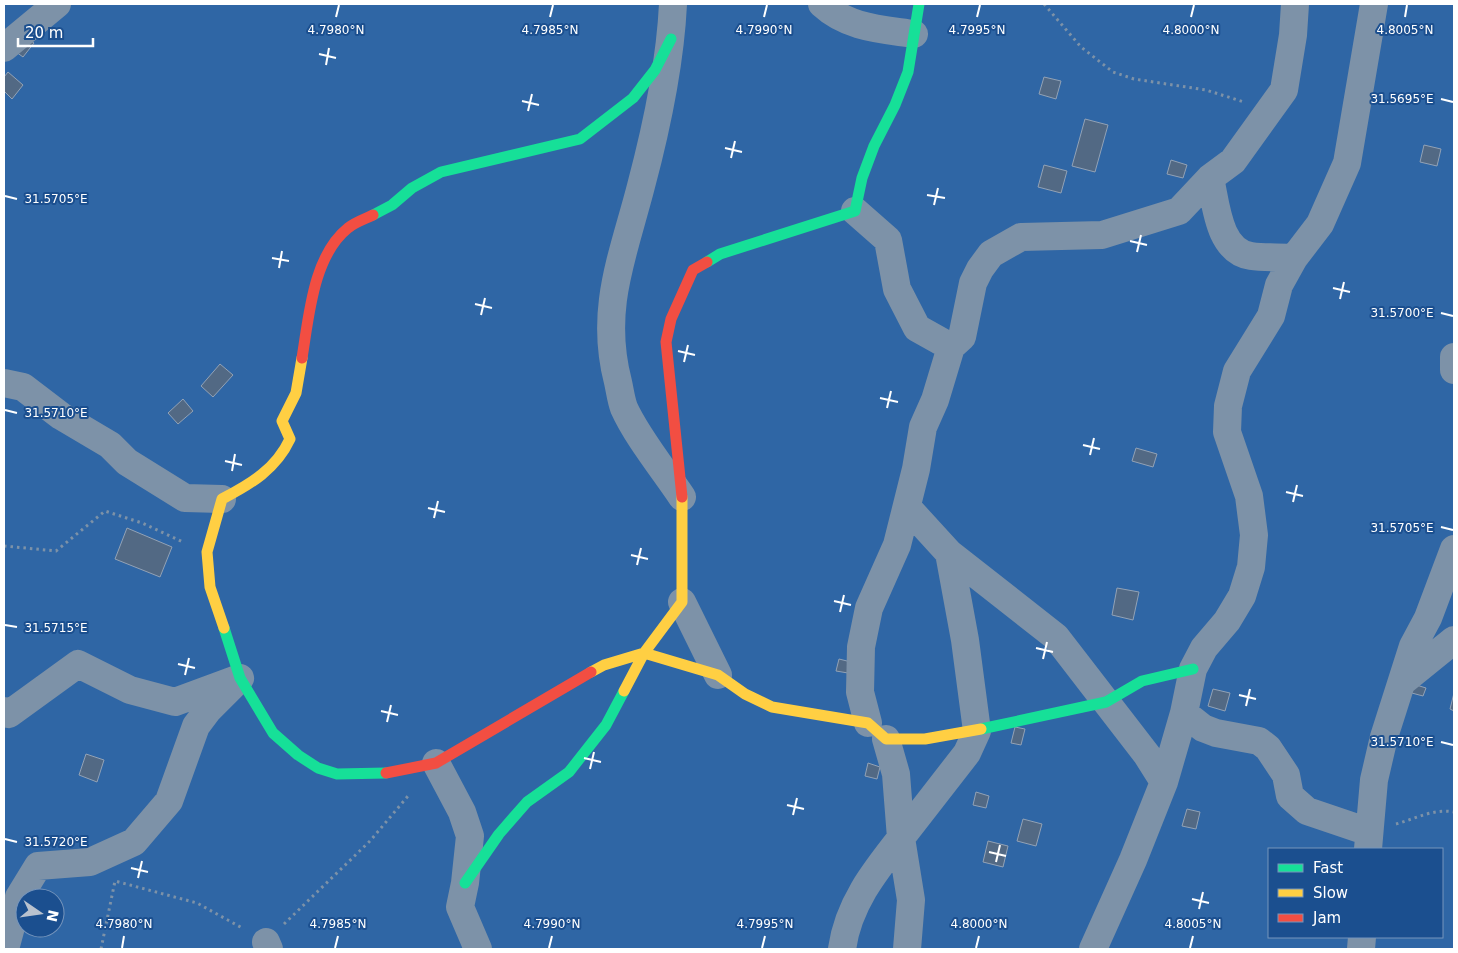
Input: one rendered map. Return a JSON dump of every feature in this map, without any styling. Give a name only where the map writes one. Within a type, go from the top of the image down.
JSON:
[{"type":"street","points":[[4,48],[58,4]]},
{"type":"street","points":[[673,4],[671,38],[659,113],[641,188],[621,254],[610,309],[613,363],[624,408],[682,497]]},
{"type":"street","points":[[822,4],[834,15],[850,23],[914,34]]},
{"type":"street","points":[[855,211],[862,178],[874,146],[895,105],[908,72],[919,4]]},
{"type":"street","points":[[907,949],[911,900],[901,838],[896,774],[860,692],[862,647],[869,608],[898,545],[923,427],[935,400],[951,347],[962,337],[973,283],[991,254],[1022,237],[1102,235],[1179,211],[1210,178],[1233,161],[1284,90],[1293,35],[1295,4]]},
{"type":"street","points":[[1093,949],[1133,860],[1164,782],[1184,713],[1193,669],[1204,648],[1227,621],[1242,596],[1251,567],[1254,535],[1249,496],[1227,432],[1228,406],[1237,372],[1271,316],[1279,285],[1294,258],[1320,224],[1347,163],[1358,110],[1374,4]]},
{"type":"street","points":[[4,383],[23,387],[61,416],[110,445],[127,462],[185,498],[222,499],[257,481],[286,450],[290,439],[282,421],[296,393],[313,296],[322,261],[348,228],[392,205],[412,188],[441,172],[526,154],[580,139],[633,98],[655,70],[671,38]]},
{"type":"street","points":[[1210,178],[1221,228],[1232,246],[1248,256],[1294,258]]},
{"type":"street","points":[[855,211],[888,240],[898,289],[917,328],[951,347]]},
{"type":"street","points":[[718,676],[682,602],[682,497],[666,342],[671,319],[693,270],[720,254],[855,211]]},
{"type":"street","points":[[1454,357],[1454,370]]},
{"type":"street","points":[[222,499],[207,552],[210,587],[240,678],[273,733],[298,755],[318,768],[337,774],[383,774],[436,763],[604,665],[644,653],[718,676],[745,694],[772,707],[877,731],[925,739],[977,731],[1106,702],[1142,681],[1193,669]]},
{"type":"street","points":[[906,507],[950,553],[1056,637],[1147,754],[1164,782]]},
{"type":"street","points":[[1184,713],[1203,728],[1216,733],[1259,741],[1268,748],[1286,776],[1290,796],[1307,812],[1368,840],[1374,780],[1380,754],[1413,646],[1428,618],[1454,549]]},
{"type":"street","points":[[842,949],[844,935],[860,893],[967,753],[977,731],[965,640],[950,553]]},
{"type":"street","points":[[465,883],[499,834],[527,802],[569,772],[606,725],[644,653],[682,602]]},
{"type":"street","points":[[1402,682],[1454,640]]},
{"type":"street","points":[[4,711],[9,714],[78,664],[130,690],[175,702],[240,678]]},
{"type":"street","points":[[5,949],[19,897],[38,866],[90,862],[134,842],[169,801],[196,726],[208,710],[240,678]]},
{"type":"street","points":[[436,763],[462,812],[470,836],[465,883],[460,908],[478,949]]},
{"type":"path","points":[[1044,4],[1081,47],[1113,72],[1134,79],[1206,90],[1241,102],[1277,101]]},
{"type":"path","points":[[4,546],[56,551],[105,511],[142,523],[207,552]]},
{"type":"path","points":[[101,949],[115,881],[196,903],[268,946],[298,909],[370,841],[436,763]]},
{"type":"path","points":[[1368,840],[1425,814],[1447,810],[1454,812]]},
{"type":"shaded area","points":[[4,4],[1454,4],[1454,949],[4,949]]},
{"type":"building","points":[[23,35],[34,43],[23,57],[12,49]]},
{"type":"building","points":[[8,72],[23,85],[12,99],[4,91],[4,77]]},
{"type":"building","points":[[1044,77],[1061,81],[1056,99],[1039,94]]},
{"type":"building","points":[[1085,119],[1108,125],[1095,172],[1072,166]]},
{"type":"building","points":[[1424,145],[1441,149],[1437,166],[1420,162]]},
{"type":"building","points":[[1171,160],[1187,165],[1183,178],[1167,174]]},
{"type":"building","points":[[1044,165],[1067,171],[1061,193],[1038,187]]},
{"type":"building","points":[[220,364],[233,375],[213,397],[201,386]]},
{"type":"building","points":[[183,399],[193,411],[178,424],[168,413]]},
{"type":"building","points":[[1136,448],[1157,454],[1153,467],[1132,461]]},
{"type":"building","points":[[127,528],[172,547],[160,577],[115,559]]},
{"type":"building","points":[[1117,588],[1139,592],[1133,620],[1112,615]]},
{"type":"building","points":[[839,659],[851,662],[848,673],[836,671]]},
{"type":"building","points":[[1410,683],[1426,688],[1423,696],[1408,692]]},
{"type":"building","points":[[1213,689],[1230,693],[1225,711],[1208,706]]},
{"type":"building","points":[[1454,693],[1454,711],[1450,709]]},
{"type":"building","points":[[1015,727],[1025,729],[1021,745],[1011,743]]},
{"type":"building","points":[[86,754],[104,760],[97,782],[79,775]]},
{"type":"building","points":[[868,763],[880,767],[877,779],[865,776]]},
{"type":"building","points":[[976,792],[989,796],[986,808],[973,805]]},
{"type":"building","points":[[1187,809],[1200,812],[1196,829],[1182,826]]},
{"type":"building","points":[[1023,819],[1042,824],[1036,846],[1017,841]]},
{"type":"building","points":[[988,841],[1008,846],[1003,867],[983,862]]},
{"type":"traffic: fast","points":[[707,262],[720,254],[855,211],[862,178],[874,146],[895,105],[908,72],[919,4]]},
{"type":"traffic: fast","points":[[373,215],[392,205],[412,188],[441,172],[580,139],[633,98],[655,70],[671,39]]},
{"type":"traffic: fast","points":[[224,628],[240,678],[273,733],[298,755],[318,768],[337,774],[386,773]]},
{"type":"traffic: fast","points":[[981,729],[1106,702],[1142,681],[1193,669]]},
{"type":"traffic: fast","points":[[465,883],[499,834],[527,802],[569,772],[606,725],[624,691]]},
{"type":"traffic: slow","points":[[224,628],[210,587],[207,552],[222,499],[262,475],[284,450],[290,439],[282,421],[296,393],[302,358]]},
{"type":"traffic: slow","points":[[624,691],[644,653],[682,602],[682,497]]},
{"type":"traffic: slow","points":[[591,672],[604,665],[644,653],[718,675],[745,694],[772,707],[868,723],[886,739],[925,739],[981,729]]},
{"type":"traffic: jam","points":[[302,358],[314,288],[327,254],[336,240],[348,228],[373,215]]},
{"type":"traffic: jam","points":[[682,497],[666,342],[671,319],[693,270],[707,262]]},
{"type":"traffic: jam","points":[[386,773],[436,763],[591,672]]}]
